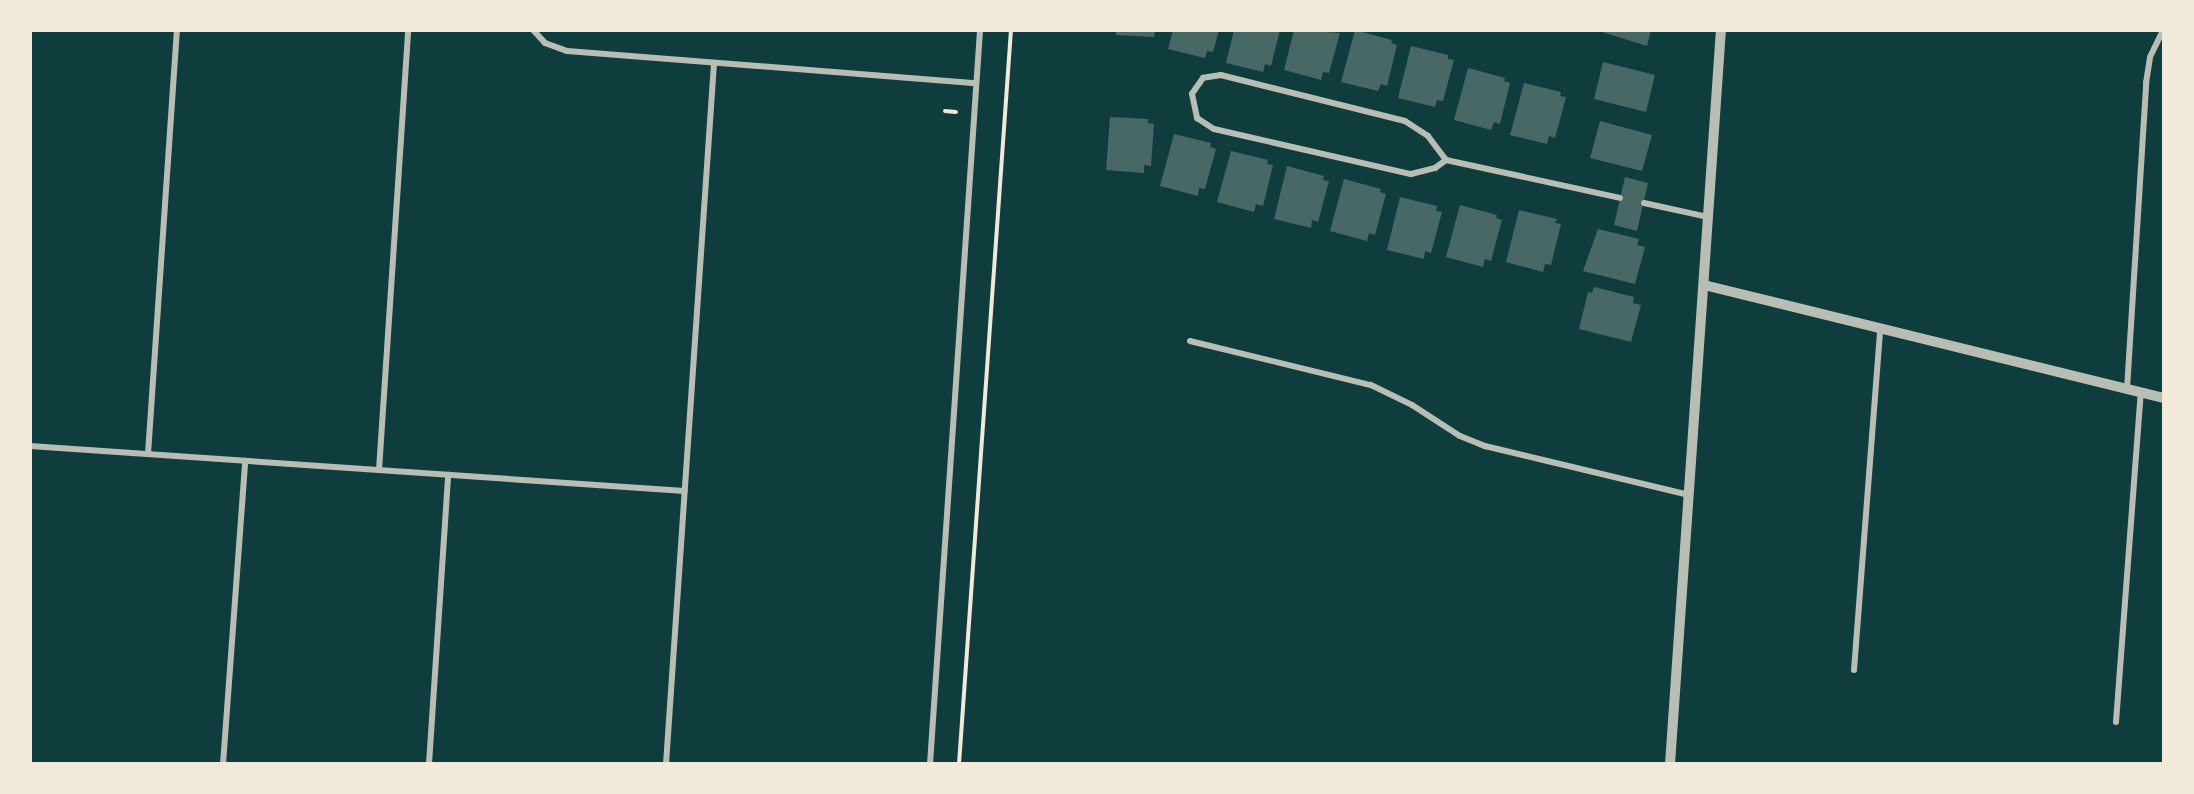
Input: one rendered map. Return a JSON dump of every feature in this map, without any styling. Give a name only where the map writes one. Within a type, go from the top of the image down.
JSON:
[{"type":"street","points":[[148,454],[177,30]]},
{"type":"street","points":[[378,470],[408,30]]},
{"type":"street","points":[[930,764],[980,30]]},
{"type":"street","points":[[1670,764],[1721,30]]},
{"type":"street","points":[[2127,389],[2146,83],[2150,57],[2163,30]]},
{"type":"street","points":[[534,32],[555,49],[567,51],[976,82]]},
{"type":"street","points":[[666,764],[714,63]]},
{"type":"street","points":[[1446,160],[1435,168],[1411,174],[1214,129],[1197,118],[1191,94],[1203,78],[1221,75],[1405,121],[1428,136],[1446,160],[1620,198]]},
{"type":"street","points":[[1644,203],[1708,217]]},
{"type":"street","points":[[1704,285],[2164,398]]},
{"type":"street","points":[[1854,670],[1880,329]]},
{"type":"street","points":[[1190,341],[1371,385],[1412,405],[1460,436],[1485,446],[1689,495]]},
{"type":"street","points":[[2116,722],[2141,393]]},
{"type":"street","points":[[30,446],[684,491]]},
{"type":"street","points":[[223,764],[245,461]]},
{"type":"street","points":[[429,764],[448,475]]},
{"type":"path","points":[[959,764],[1011,30]]},
{"type":"building","points":[[1116,30],[1155,30],[1154,37],[1116,35]]},
{"type":"building","points":[[1173,30],[1219,30],[1213,52],[1207,51],[1205,58],[1168,49]]},
{"type":"building","points":[[1234,30],[1280,30],[1271,66],[1265,64],[1263,72],[1226,63]]},
{"type":"building","points":[[1294,30],[1340,33],[1329,73],[1323,72],[1321,80],[1284,70]]},
{"type":"building","points":[[1355,30],[1392,40],[1391,43],[1397,45],[1387,86],[1381,84],[1378,91],[1341,82]]},
{"type":"building","points":[[1596,30],[1651,30],[1647,46]]},
{"type":"building","points":[[1411,46],[1448,55],[1448,59],[1454,60],[1443,101],[1437,100],[1435,107],[1398,98]]},
{"type":"building","points":[[1603,62],[1655,75],[1646,112],[1594,99]]},
{"type":"building","points":[[1468,68],[1505,78],[1504,81],[1510,83],[1500,124],[1494,122],[1491,130],[1454,120]]},
{"type":"building","points":[[1524,83],[1561,92],[1560,96],[1566,97],[1555,138],[1549,136],[1547,144],[1510,135]]},
{"type":"building","points":[[1110,117],[1148,119],[1148,123],[1154,124],[1151,166],[1144,165],[1144,173],[1106,170]]},
{"type":"building","points":[[1600,121],[1652,135],[1642,171],[1590,158]]},
{"type":"building","points":[[1174,134],[1211,143],[1210,147],[1216,149],[1205,189],[1199,188],[1198,196],[1160,186]]},
{"type":"building","points":[[1231,151],[1268,160],[1267,164],[1273,165],[1263,206],[1256,204],[1254,212],[1217,202]]},
{"type":"building","points":[[1287,166],[1324,176],[1323,180],[1329,181],[1318,222],[1312,220],[1311,228],[1274,219]]},
{"type":"building","points":[[1625,177],[1648,183],[1637,231],[1614,225]]},
{"type":"building","points":[[1344,179],[1381,189],[1380,192],[1386,194],[1375,235],[1369,233],[1367,241],[1330,231]]},
{"type":"building","points":[[1400,197],[1437,206],[1436,211],[1442,212],[1431,253],[1425,251],[1424,259],[1387,250]]},
{"type":"building","points":[[1460,205],[1497,215],[1496,218],[1502,220],[1491,261],[1485,259],[1483,267],[1446,257]]},
{"type":"building","points":[[1519,210],[1557,219],[1555,223],[1561,224],[1551,265],[1545,264],[1543,272],[1506,262]]},
{"type":"building","points":[[1598,229],[1639,239],[1637,245],[1645,247],[1635,284],[1583,271]]},
{"type":"building","points":[[1594,287],[1634,297],[1633,303],[1641,305],[1631,342],[1579,329],[1588,292],[1592,293]]}]
